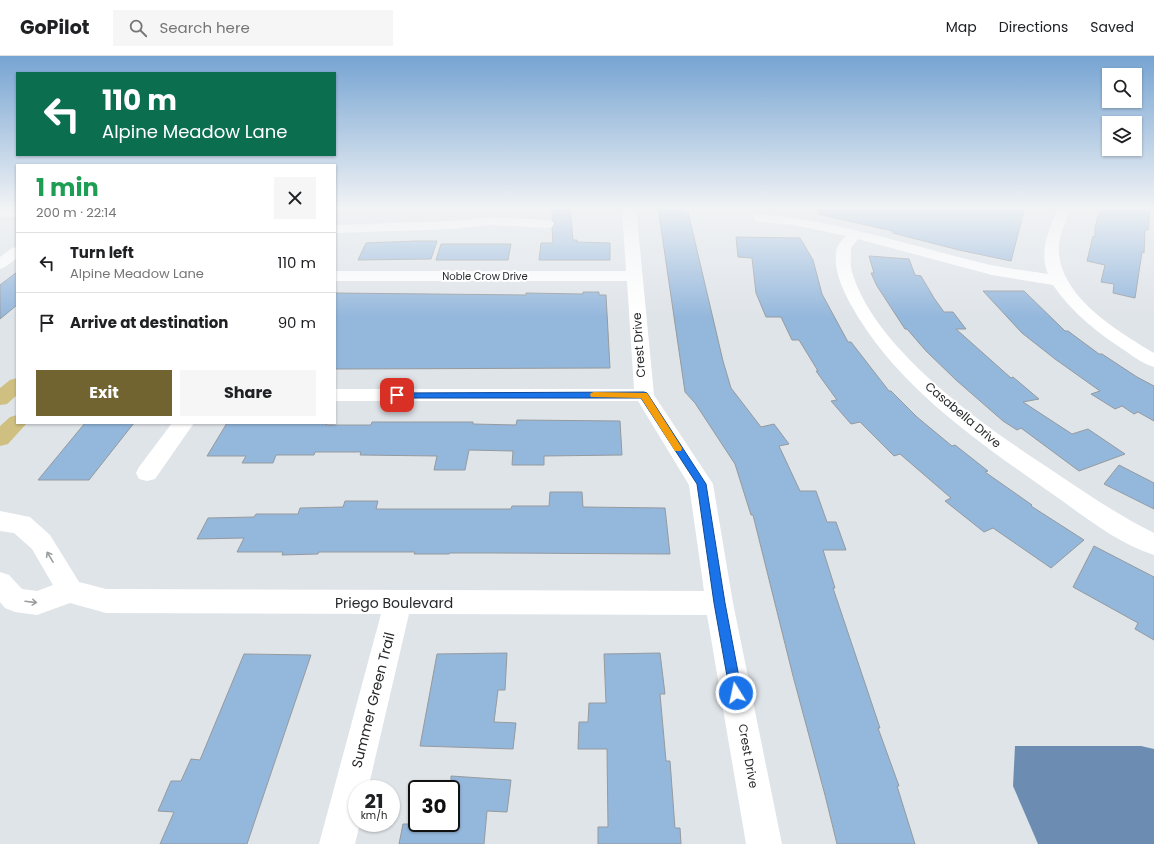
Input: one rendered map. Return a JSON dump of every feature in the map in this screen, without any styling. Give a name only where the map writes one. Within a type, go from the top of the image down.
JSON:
[{"type":"main road","points":[[0,399],[16,385]]},
{"type":"main road","points":[[0,439],[16,423]]},
{"type":"street","name":"Crest Drive","points":[[632,244],[644,395],[701,484],[720,603],[764,844]]},
{"type":"street","name":"Casabella Drive","points":[[846,244],[844,247],[844,270],[856,298],[867,318],[891,350],[933,392],[992,441],[1112,523],[1154,545]]},
{"type":"street","points":[[891,244],[992,270],[1060,281]]},
{"type":"street","points":[[1053,244],[1052,250],[1055,272],[1068,293],[1091,316],[1121,341],[1154,361]]},
{"type":"street","points":[[0,264],[16,253]]},
{"type":"street","name":"Noble Crow Drive","points":[[336,276],[634,276]]},
{"type":"street","points":[[336,395],[644,395]]},
{"type":"street","points":[[147,473],[182,424]]},
{"type":"street","points":[[0,521],[21,524],[41,542],[70,591],[37,603],[15,600],[0,583]]},
{"type":"street","name":"Priego Boulevard","points":[[70,591],[106,601],[720,603]]},
{"type":"street","name":"Summer Green Trail","points":[[337,844],[398,603]]},
{"type":"water","points":[[1015,746],[1141,746],[1154,749],[1154,844],[1038,844],[1013,786]]},
{"type":"building","points":[[366,244],[436,244],[431,259],[358,260]]},
{"type":"building","points":[[441,244],[511,244],[508,260],[436,260]]},
{"type":"building","points":[[541,244],[610,244],[610,260],[539,260]]},
{"type":"building","points":[[663,244],[695,244],[723,361],[731,388],[761,427],[774,424],[789,444],[779,446],[800,491],[816,491],[827,522],[836,522],[846,550],[823,550],[835,588],[833,588],[880,728],[878,728],[899,786],[897,786],[915,844],[837,844],[753,515],[751,515],[735,464],[695,403],[685,392]]},
{"type":"building","points":[[737,244],[803,244],[813,260],[822,294],[848,342],[851,342],[889,391],[891,391],[917,417],[952,446],[955,445],[988,471],[985,472],[1032,505],[1031,506],[1084,540],[1051,568],[993,528],[984,532],[945,501],[951,498],[900,454],[894,456],[860,422],[851,424],[831,401],[837,400],[816,371],[818,371],[799,340],[792,340],[781,317],[766,317],[756,293],[752,258],[738,257]]},
{"type":"building","points":[[935,244],[1015,244],[1011,261]]},
{"type":"building","points":[[1091,244],[1144,244],[1135,298],[1113,293],[1114,284],[1101,282],[1105,265],[1087,261]]},
{"type":"building","points":[[869,256],[909,259],[915,275],[921,276],[944,312],[953,312],[966,329],[956,329],[1011,378],[1013,377],[1039,399],[1023,402],[1072,434],[1088,429],[1125,454],[1079,471],[1021,428],[1017,430],[1003,421],[956,380],[926,351],[907,329],[905,329],[877,286],[871,273],[874,273]]},
{"type":"building","points":[[16,273],[16,306],[0,319],[0,285]]},
{"type":"building","points":[[983,291],[1024,291],[1065,331],[1068,331],[1099,354],[1102,354],[1137,377],[1154,386],[1154,421],[1138,412],[1134,414],[1122,406],[1115,409],[1091,394],[1100,391],[1022,333]]},
{"type":"building","points":[[583,292],[599,292],[599,295],[606,295],[610,368],[336,369],[336,293],[526,295],[526,293],[583,294]]},
{"type":"building","points":[[517,420],[620,421],[622,455],[544,456],[544,465],[512,465],[513,451],[469,450],[465,470],[434,470],[437,456],[360,455],[361,452],[315,452],[314,455],[276,455],[273,463],[242,463],[246,456],[207,456],[226,424],[371,425],[372,422],[473,422],[473,424],[516,425]]},
{"type":"building","points":[[84,424],[133,424],[89,480],[38,480]]},
{"type":"building","points":[[1119,465],[1154,483],[1154,509],[1104,484]]},
{"type":"building","points":[[550,492],[582,492],[583,507],[665,508],[670,554],[414,554],[415,552],[319,552],[318,554],[282,555],[283,552],[237,552],[244,538],[197,539],[208,518],[254,517],[256,514],[298,514],[300,508],[343,507],[345,501],[378,501],[376,509],[511,509],[512,506],[549,506]]},
{"type":"building","points":[[1094,546],[1154,577],[1154,640],[1135,629],[1138,623],[1073,587]]},
{"type":"building","points":[[507,653],[505,690],[498,690],[494,722],[516,723],[513,749],[420,746],[437,654]]},
{"type":"building","points":[[660,653],[665,694],[660,694],[666,761],[670,761],[675,828],[680,828],[681,844],[598,844],[598,827],[608,827],[607,749],[578,749],[579,722],[588,722],[589,703],[606,703],[604,654]]},
{"type":"building","points":[[244,654],[311,655],[247,844],[160,844],[174,812],[158,811],[171,781],[181,781],[191,759],[200,760]]},
{"type":"building","points":[[451,776],[511,780],[507,812],[487,811],[484,844],[399,844],[403,824],[408,824],[408,832],[460,832],[460,780],[451,780]]},
{"type":"slow traffic","points":[[594,395],[644,395],[678,448]]},
{"type":"route","points":[[397,395],[644,395],[701,484],[736,693]]}]
